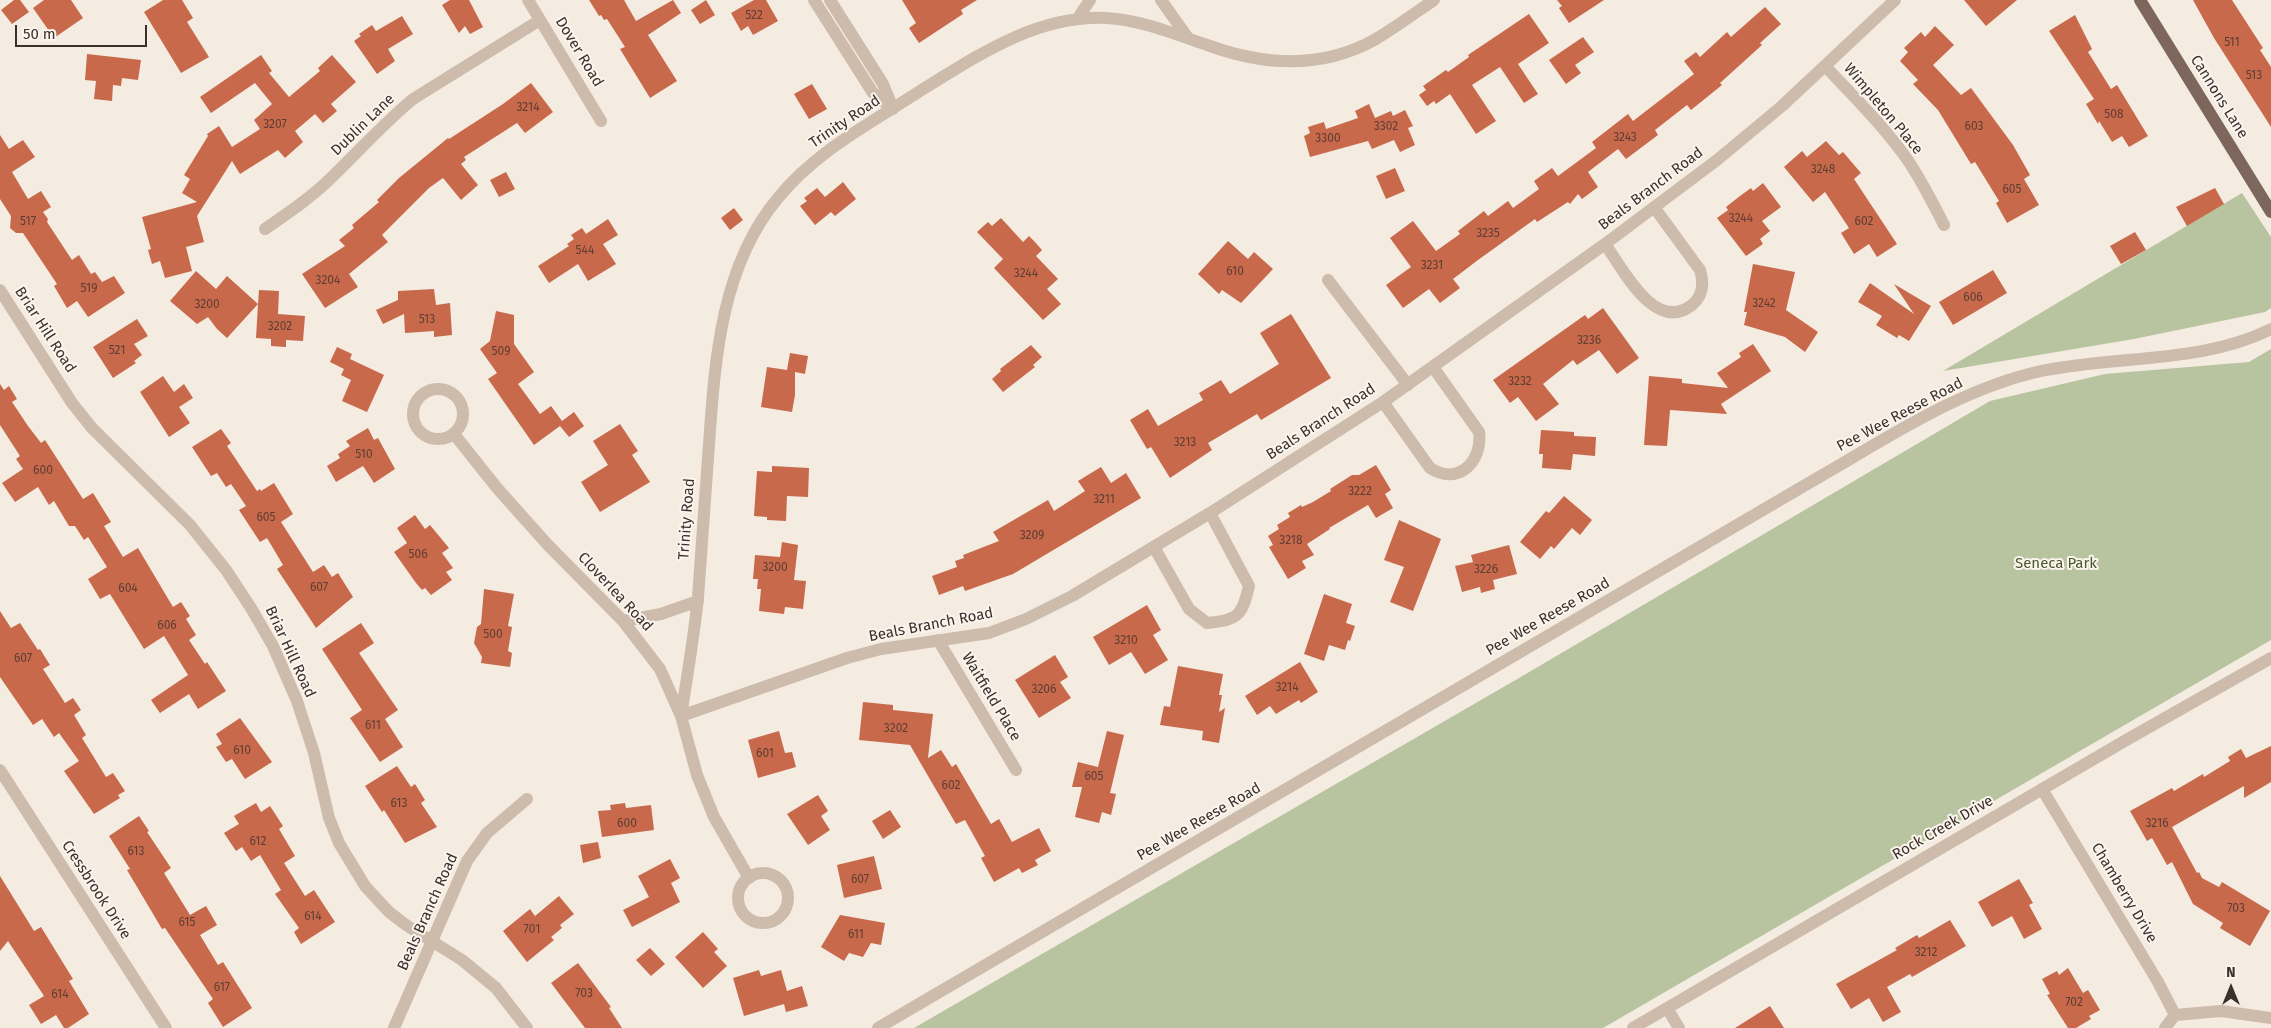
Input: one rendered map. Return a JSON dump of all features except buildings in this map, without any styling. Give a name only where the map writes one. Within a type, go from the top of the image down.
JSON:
[{"type":"main road","name":"Cannons Lane","points":[[2140,0],[2271,212]]},
{"type":"street","name":"Dover Road","points":[[528,0],[601,121]]},
{"type":"street","points":[[814,0],[873,93],[893,109]]},
{"type":"street","points":[[830,0],[883,84],[893,109]]},
{"type":"street","points":[[1078,18],[1090,0]]},
{"type":"street","points":[[1161,0],[1188,38]]},
{"type":"street","name":"Trinity Road","points":[[681,716],[698,601],[718,339],[731,290],[745,253],[776,200],[791,183],[848,136],[998,44],[1029,31],[1078,18],[1109,18],[1138,23],[1255,60],[1288,62],[1315,60],[1343,53],[1363,45],[1434,0]]},
{"type":"street","name":"Beals Branch Road","points":[[681,716],[847,658],[881,649],[989,633],[1026,619],[1072,596],[1154,548],[1408,385],[1605,244],[1717,160],[1826,67],[1895,0]]},
{"type":"street","name":"Dublin Lane","points":[[265,230],[331,179],[394,114],[413,99],[540,20]]},
{"type":"street","name":"Wimpleton Place","points":[[1826,67],[1881,126],[1908,161],[1927,191],[1944,225]]},
{"type":"street","points":[[1605,244],[1646,300],[1658,310],[1671,313],[1687,308],[1700,297],[1703,284],[1700,270],[1654,207]]},
{"type":"street","points":[[1328,280],[1408,385]]},
{"type":"street","name":"Briar Hill Road","points":[[0,290],[72,403],[92,428],[190,525],[226,570],[252,608],[273,646],[297,701],[314,753],[329,818],[342,850],[366,886],[378,900],[406,925],[462,960],[496,988],[528,1028]]},
{"type":"street","name":"Pee Wee Reese Road","points":[[878,1028],[1814,480],[1956,401],[1994,385],[2041,371],[2090,363],[2198,352],[2236,343],[2271,329]]},
{"type":"street","points":[[1382,402],[1430,468],[1438,473],[1446,474],[1460,472],[1472,465],[1478,454],[1480,444],[1479,432],[1433,368]]},
{"type":"street","name":"Cloverlea Road","points":[[454,434],[496,488],[547,544],[623,621],[660,669],[681,716],[697,775],[714,817],[749,878]]},
{"type":"street","points":[[1154,548],[1189,610],[1207,623],[1228,621],[1244,608],[1249,586],[1210,513]]},
{"type":"street","points":[[623,621],[661,614],[698,601]]},
{"type":"street","name":"Waitfield Place","points":[[938,640],[1016,770]]},
{"type":"street","name":"Rock Creek Drive","points":[[1633,1028],[2271,658]]},
{"type":"street","name":"Cressbrook Drive","points":[[0,770],[166,1028]]},
{"type":"street","name":"Chamberry Drive","points":[[2042,790],[2158,982],[2175,1015]]},
{"type":"street","name":"Beals Branch Road","points":[[394,1028],[467,861],[488,833],[527,799]]},
{"type":"street","points":[[1667,1008],[1679,1028]]},
{"type":"street","points":[[2165,1028],[2175,1015],[2221,1011],[2271,1018]]},
{"type":"green space","points":[[2242,193],[2271,237],[2271,308],[2265,312],[2134,339],[1943,371]]},
{"type":"green space","name":"Seneca Park","points":[[2271,349],[2271,640],[1603,1028],[914,1028],[1519,678],[1990,401],[2105,374],[2249,362]]}]
